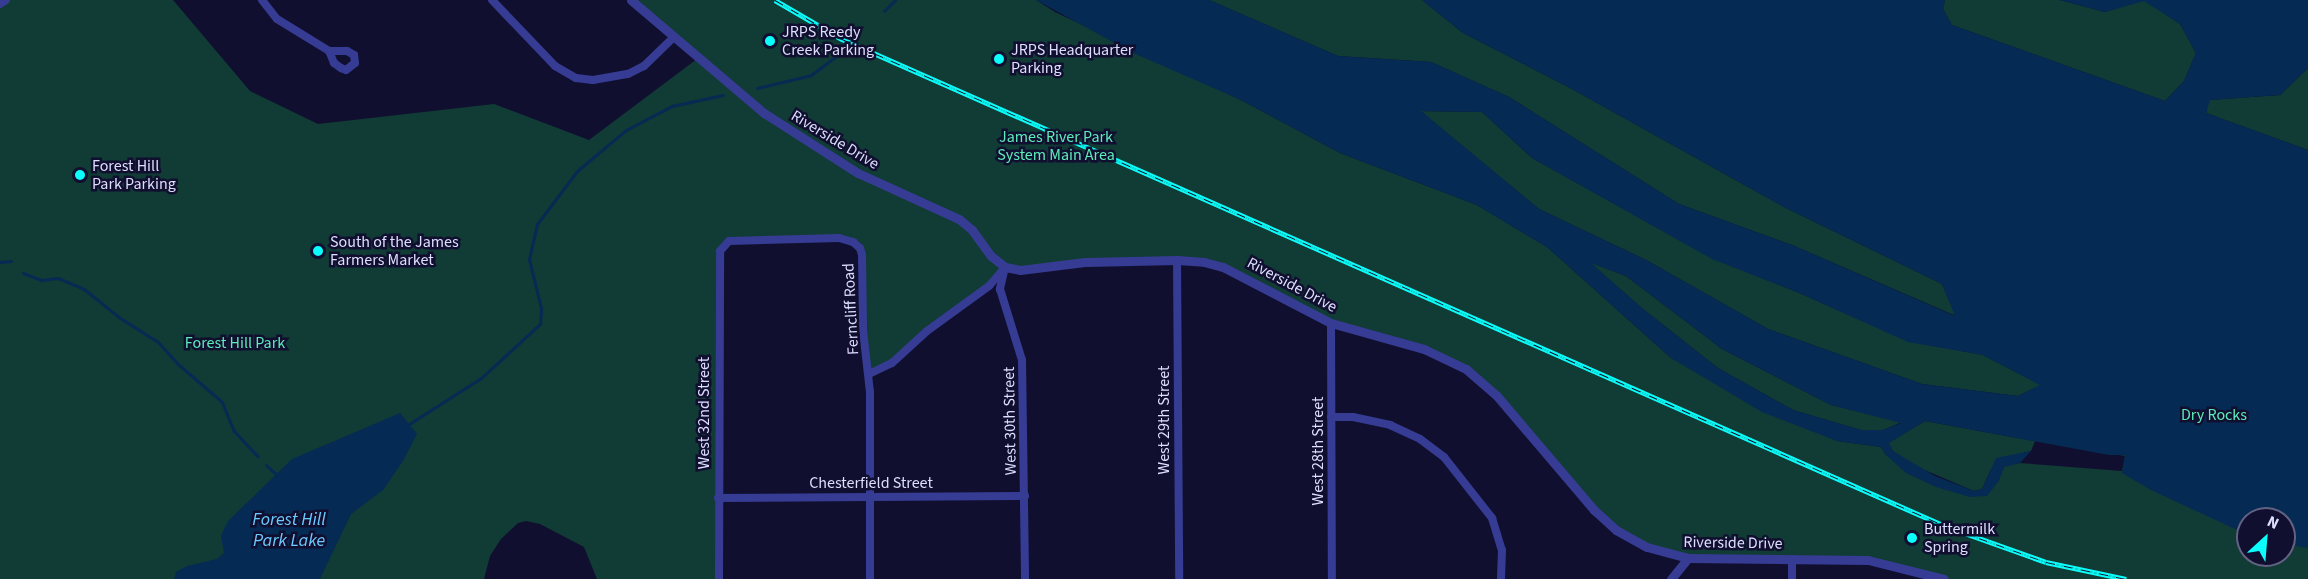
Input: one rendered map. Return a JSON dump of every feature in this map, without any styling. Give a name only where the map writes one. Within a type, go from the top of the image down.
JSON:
[{"type":"street","points":[[0,4],[6,0]]},
{"type":"street","points":[[262,0],[277,19],[329,51]]},
{"type":"street","points":[[492,0],[555,66],[576,78],[593,80],[628,74],[644,66],[673,38]]},
{"type":"street","name":"Riverside Drive","points":[[631,0],[764,113],[810,145],[858,173],[963,222],[991,256],[1005,267],[1020,270],[1085,262],[1177,260],[1204,262],[1232,270],[1331,323],[1424,349],[1466,369],[1497,396],[1606,522],[1647,547],[1688,558],[1869,560],[1944,579]]},
{"type":"street","name":"Ferncliff Road","points":[[721,247],[733,240],[840,238],[857,245],[862,255],[863,330],[869,374],[892,363],[934,325],[989,286],[1005,267]]},
{"type":"street","name":"West 32nd Street","points":[[718,579],[718,261],[721,247]]},
{"type":"street","name":"West 29th Street","points":[[1177,260],[1179,579]]},
{"type":"street","name":"West 30th Street","points":[[1005,267],[1001,282],[1001,295],[1017,336],[1022,360],[1025,579]]},
{"type":"street","name":"West 28th Street","points":[[1331,323],[1332,579]]},
{"type":"street","points":[[869,374],[870,579]]},
{"type":"street","points":[[1331,417],[1353,417],[1390,425],[1420,439],[1444,457],[1492,518],[1502,550],[1502,579]]},
{"type":"street","name":"Chesterfield Street","points":[[718,498],[1024,496]]},
{"type":"street","points":[[1671,579],[1688,558]]},
{"type":"street","points":[[1792,559],[1792,579]]},
{"type":"green space","points":[[6,0],[173,0],[250,91],[318,124],[494,104],[589,140],[697,59],[631,0],[1036,0],[1055,12],[1241,100],[1340,153],[1477,205],[1547,247],[1671,358],[1837,441],[1881,447],[1886,455],[1970,497],[1998,482],[2004,466],[2020,463],[2122,471],[2125,456],[2035,441],[2031,451],[2018,454],[1991,469],[1982,489],[1974,491],[1908,463],[1893,451],[1888,443],[1925,421],[2034,441],[2308,307],[2308,579],[1944,579],[1878,562],[1676,557],[1616,530],[1497,396],[1454,362],[1354,331],[1204,262],[1009,269],[899,356],[869,374],[862,255],[849,240],[732,241],[721,247],[718,579],[597,579],[584,547],[540,524],[526,521],[518,523],[501,539],[490,556],[484,579],[0,579],[0,4]]},
{"type":"green space","points":[[1209,0],[1422,0],[1463,33],[1572,89],[1784,207],[1942,284],[1956,316],[1792,245],[1679,204],[1509,97],[1431,62],[1338,56]]},
{"type":"green space","points":[[1945,0],[2060,0],[2105,12],[2144,0],[2180,24],[2196,53],[2184,81],[2165,101],[1952,25],[1943,9]]},
{"type":"green space","points":[[2308,68],[2308,150],[2206,113],[2209,100],[2280,95]]},
{"type":"green space","points":[[1420,111],[1482,112],[1532,158],[1712,258],[1797,292],[1908,341],[1983,355],[2041,385],[2018,396],[1922,384],[1768,329],[1646,260],[1539,209]]},
{"type":"green space","points":[[1589,262],[1626,276],[1722,349],[1831,405],[1902,422],[1883,430],[1861,430],[1793,410],[1718,368],[1643,309]]},
{"type":"water","points":[[1036,0],[1209,0],[1338,56],[1431,62],[1509,97],[1679,204],[1792,245],[1955,316],[1942,284],[1784,207],[1572,89],[1463,33],[1422,0],[1945,0],[1943,9],[1952,25],[2165,101],[2184,81],[2196,53],[2180,24],[2144,1],[2105,12],[2060,0],[2308,0],[2308,68],[2280,95],[2210,100],[2206,113],[2308,150],[2308,548],[2296,546],[2296,507],[2236,507],[2236,529],[2151,490],[2122,473],[2125,455],[2109,455],[1925,421],[1889,443],[1893,451],[1935,476],[1974,491],[1982,489],[1996,458],[2031,451],[2020,463],[2004,467],[1998,482],[1987,496],[1970,497],[1936,487],[1906,473],[1886,455],[1881,447],[1837,441],[1762,412],[1671,358],[1547,247],[1477,205],[1340,153],[1241,100],[1131,52]],"holes":[[[1421,111],[1482,112],[1532,158],[1712,259],[1797,292],[1908,342],[1983,355],[2040,385],[2018,396],[1922,384],[1768,329],[1646,260],[1539,209]],[[1591,263],[1626,276],[1722,349],[1831,405],[1901,423],[1883,430],[1861,430],[1793,410],[1718,368],[1643,309]]]},
{"type":"water","name":"Forest Hill Park Lake","points":[[400,413],[417,434],[403,461],[383,490],[351,514],[320,579],[174,579],[176,572],[187,566],[217,559],[224,553],[221,536],[228,521],[292,459]]},
{"type":"waterway","points":[[884,11],[895,0]]},
{"type":"waterway","points":[[757,88],[811,75],[836,56]]},
{"type":"waterway","points":[[409,424],[481,378],[540,324],[541,308],[529,259],[537,224],[577,171],[626,130],[672,106],[723,95]]},
{"type":"waterway","points":[[0,262],[11,261]]},
{"type":"waterway","points":[[23,273],[41,280],[58,278],[84,289],[120,318],[158,342],[179,365],[222,402],[234,431],[258,457]]},
{"type":"waterway","points":[[266,465],[277,475]]},
{"type":"railway","points":[[775,0],[842,39],[1945,526],[2046,562],[2126,579]]},
{"type":"place","name":"JRPS Reedy Creek Parking","points":[[770,41]]},
{"type":"place","name":"JRPS Headquarter Parking","points":[[999,59]]},
{"type":"place","name":"Forest Hill Park Parking","points":[[80,175]]},
{"type":"place","name":"South of the James Farmers Market","points":[[318,251]]},
{"type":"place","name":"Buttermilk Spring","points":[[1912,538]]},
{"type":"park label","name":"James River Park System Main Area","points":[[1056,146]]},
{"type":"park label","name":"Forest Hill Park","points":[[235,343]]},
{"type":"park label","name":"Dry Rocks","points":[[2214,415]]}]
